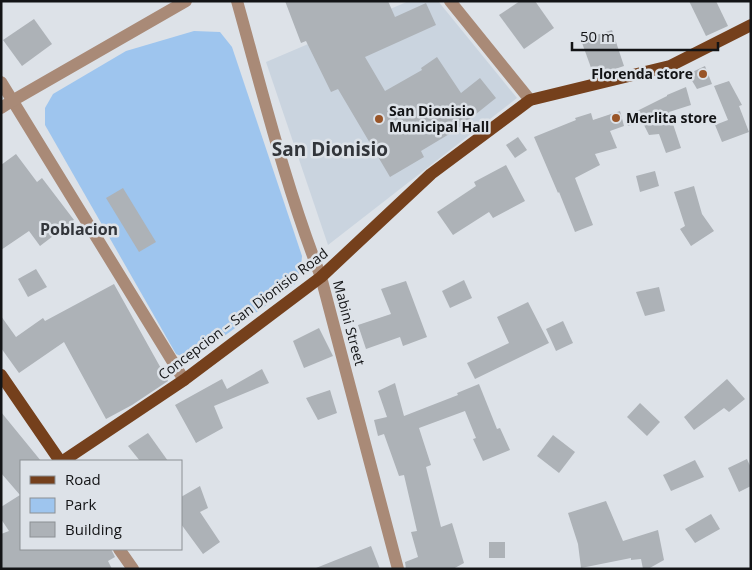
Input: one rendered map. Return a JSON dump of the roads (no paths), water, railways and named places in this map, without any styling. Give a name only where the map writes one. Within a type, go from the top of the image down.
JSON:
[{"type":"main road","name":"Concepcion – San Dionisio Road","points":[[63,460],[184,380],[321,277],[431,174],[530,100],[670,66],[751,25]]},
{"type":"main road","name":"Concepcion – San Dionisio Road","points":[[1,375],[60,460]]},
{"type":"street","points":[[1,108],[186,1]]},
{"type":"street","name":"Mabini Street","points":[[237,1],[277,144],[306,238],[321,277],[398,569]]},
{"type":"street","points":[[450,1],[530,100]]},
{"type":"street","points":[[1,82],[184,380]]},
{"type":"street","points":[[120,550],[133,569]]},
{"type":"place","name":"Florenda store","points":[[703,74]]},
{"type":"place","name":"Merlita store","points":[[616,118]]},
{"type":"place","name":"San Dionisio Municipal Hall","points":[[379,119]]},
{"type":"district","name":"San Dionisio","points":[[330,149]]},
{"type":"district","name":"Poblacion","points":[[79,229]]}]
